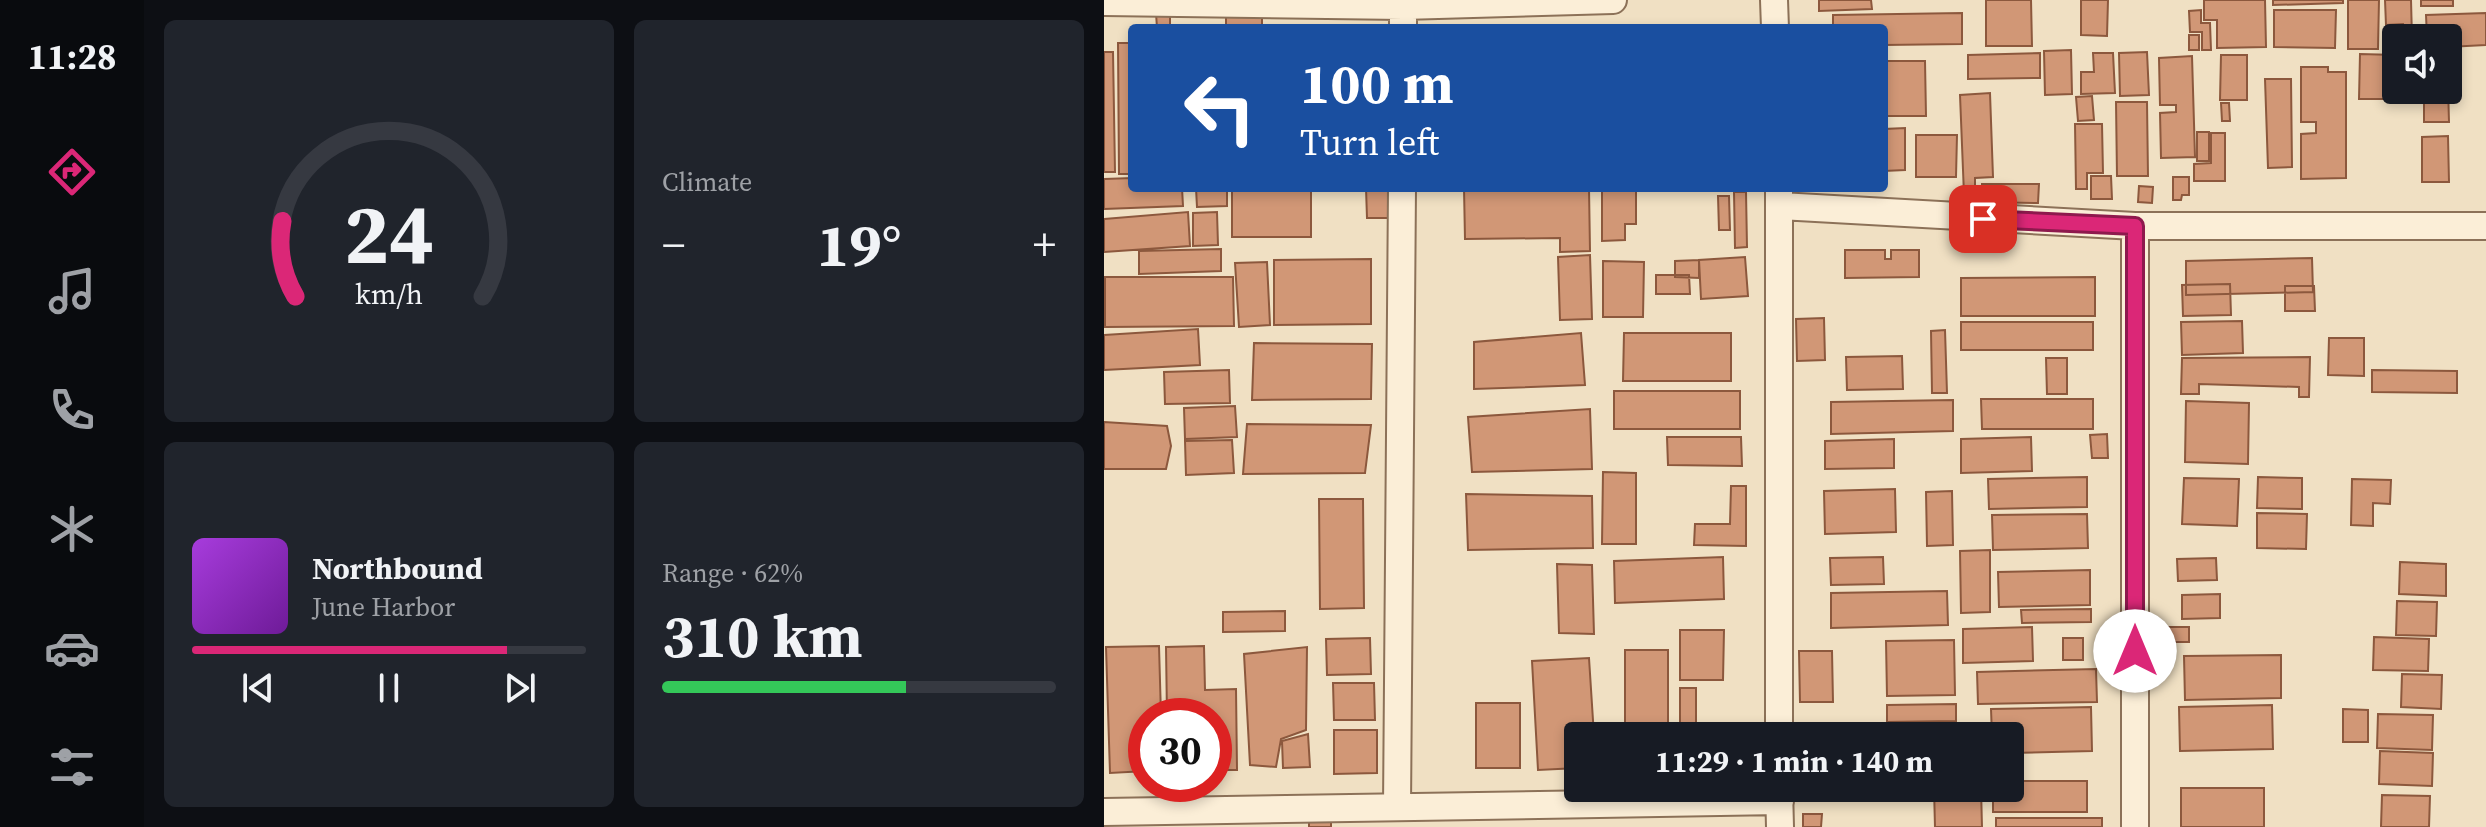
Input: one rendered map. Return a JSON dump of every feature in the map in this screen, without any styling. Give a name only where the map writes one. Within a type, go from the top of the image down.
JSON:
[{"type":"street","points":[[1104,2],[1403,11],[1613,0]]},
{"type":"street","points":[[1774,0],[1775,24]]},
{"type":"street","points":[[1397,807],[1402,192]]},
{"type":"street","points":[[1779,722],[1779,197],[2135,226],[2486,226]]},
{"type":"street","points":[[2135,226],[2135,827]]},
{"type":"street","points":[[1104,812],[1780,805]]},
{"type":"building","points":[[1819,0],[1871,0],[1872,9],[1819,11]]},
{"type":"building","points":[[1986,0],[2031,0],[2032,46],[1986,46]]},
{"type":"building","points":[[2081,0],[2108,0],[2107,36],[2081,35]]},
{"type":"building","points":[[2204,0],[2265,0],[2266,47],[2217,48],[2217,20],[2204,20]]},
{"type":"building","points":[[2273,0],[2343,0],[2343,3],[2273,5]]},
{"type":"building","points":[[2348,0],[2379,0],[2378,49],[2348,49]]},
{"type":"building","points":[[2385,0],[2411,0],[2412,24],[2386,24]]},
{"type":"building","points":[[2421,0],[2453,0],[2453,6],[2421,6]]},
{"type":"building","points":[[2201,10],[2201,23],[2210,23],[2211,50],[2202,50],[2202,32],[2190,32],[2189,11]]},
{"type":"building","points":[[2274,10],[2336,10],[2335,48],[2274,47]]},
{"type":"building","points":[[1226,11],[1262,11],[1262,24],[1226,24]]},
{"type":"building","points":[[1156,13],[1170,13],[1170,24],[1157,24]]},
{"type":"building","points":[[1962,13],[1962,44],[1888,45],[1888,24],[1833,24],[1833,15]]},
{"type":"building","points":[[2486,13],[2486,45],[2462,46],[2462,24],[2426,24],[2426,15]]},
{"type":"building","points":[[2189,35],[2199,35],[2199,50],[2189,50]]},
{"type":"building","points":[[1118,43],[1128,43],[1128,174],[1119,174]]},
{"type":"building","points":[[2071,50],[2072,94],[2045,95],[2044,51]]},
{"type":"building","points":[[1104,52],[1113,52],[1115,172],[1104,172]]},
{"type":"building","points":[[2147,52],[2149,95],[2120,96],[2119,53]]},
{"type":"building","points":[[2040,53],[2040,78],[1968,79],[1968,55]]},
{"type":"building","points":[[2093,53],[2113,53],[2115,93],[2081,94],[2081,72],[2094,72]]},
{"type":"building","points":[[2360,54],[2382,55],[2382,99],[2359,99]]},
{"type":"building","points":[[2221,55],[2247,55],[2247,100],[2220,100]]},
{"type":"building","points":[[2192,56],[2195,157],[2161,158],[2160,113],[2176,112],[2176,105],[2160,105],[2159,58]]},
{"type":"building","points":[[1888,61],[1925,61],[1926,116],[1888,116]]},
{"type":"building","points":[[2301,67],[2328,67],[2328,72],[2346,72],[2346,178],[2301,179],[2301,134],[2316,133],[2316,122],[2301,122]]},
{"type":"building","points":[[2265,79],[2291,79],[2292,167],[2268,168]]},
{"type":"building","points":[[1990,93],[1993,177],[1975,178],[1975,194],[1964,195],[1960,95]]},
{"type":"building","points":[[2092,96],[2094,120],[2078,121],[2076,97]]},
{"type":"building","points":[[2116,102],[2147,102],[2148,176],[2117,176]]},
{"type":"building","points":[[2221,103],[2229,103],[2230,121],[2222,121]]},
{"type":"building","points":[[2424,104],[2448,104],[2449,122],[2424,122]]},
{"type":"building","points":[[2075,124],[2102,124],[2103,173],[2087,173],[2087,189],[2076,189]]},
{"type":"building","points":[[1905,128],[1905,170],[1888,171],[1888,129]]},
{"type":"building","points":[[2197,132],[2209,132],[2209,161],[2197,161]]},
{"type":"building","points":[[2211,133],[2225,133],[2225,181],[2194,181],[2194,164],[2211,163]]},
{"type":"building","points":[[1916,135],[1957,135],[1956,177],[1916,177]]},
{"type":"building","points":[[2448,136],[2449,182],[2422,182],[2422,137]]},
{"type":"building","points":[[2091,176],[2111,176],[2112,199],[2091,199]]},
{"type":"building","points":[[2173,177],[2189,177],[2189,195],[2182,195],[2181,200],[2173,200]]},
{"type":"building","points":[[1128,178],[1128,192],[1182,192],[1183,206],[1104,209],[1104,179]]},
{"type":"building","points":[[1982,184],[2039,184],[2038,203],[1982,202]]},
{"type":"building","points":[[2139,186],[2153,187],[2152,203],[2138,202]]},
{"type":"building","points":[[1196,192],[1227,192],[1227,206],[1197,207]]},
{"type":"building","points":[[1232,192],[1311,192],[1311,237],[1232,237]]},
{"type":"building","points":[[1366,192],[1390,192],[1391,218],[1367,218]]},
{"type":"building","points":[[1464,192],[1589,192],[1590,251],[1560,252],[1560,238],[1465,239]]},
{"type":"building","points":[[1602,192],[1636,192],[1636,224],[1625,224],[1625,240],[1602,241]]},
{"type":"building","points":[[1734,192],[1746,192],[1747,247],[1735,248]]},
{"type":"building","points":[[1718,196],[1729,196],[1730,230],[1719,230]]},
{"type":"building","points":[[1188,212],[1190,246],[1104,252],[1104,219]]},
{"type":"building","points":[[1217,212],[1218,245],[1193,246],[1193,213]]},
{"type":"building","points":[[1221,249],[1221,271],[1139,274],[1139,251]]},
{"type":"building","points":[[1845,250],[1885,250],[1885,259],[1891,259],[1891,250],[1919,250],[1919,277],[1845,278]]},
{"type":"building","points":[[1590,255],[1592,319],[1560,320],[1558,257]]},
{"type":"building","points":[[1745,257],[1748,296],[1701,299],[1699,260]]},
{"type":"building","points":[[2312,258],[2313,292],[2186,295],[2186,261]]},
{"type":"building","points":[[1371,259],[1371,324],[1274,325],[1274,260]]},
{"type":"building","points":[[1699,260],[1699,278],[1675,277],[1675,261]]},
{"type":"building","points":[[1603,261],[1644,262],[1643,317],[1603,317]]},
{"type":"building","points":[[1267,262],[1270,325],[1239,327],[1235,263]]},
{"type":"building","points":[[1656,275],[1689,275],[1690,294],[1656,294]]},
{"type":"building","points":[[1105,277],[1233,277],[1234,326],[1105,327]]},
{"type":"building","points":[[2095,277],[2095,316],[1961,316],[1961,278]]},
{"type":"building","points":[[2230,284],[2231,315],[2183,316],[2182,285]]},
{"type":"building","points":[[2285,286],[2314,286],[2315,311],[2285,311]]},
{"type":"building","points":[[1824,318],[1825,360],[1797,361],[1796,319]]},
{"type":"building","points":[[2242,321],[2243,353],[2182,355],[2181,322]]},
{"type":"building","points":[[1961,322],[2093,322],[2093,350],[1961,350]]},
{"type":"building","points":[[1198,329],[1200,365],[1104,370],[1104,335]]},
{"type":"building","points":[[1945,330],[1947,393],[1932,393],[1931,331]]},
{"type":"building","points":[[1581,333],[1585,385],[1474,389],[1474,342]]},
{"type":"building","points":[[1624,333],[1731,333],[1731,381],[1623,381]]},
{"type":"building","points":[[2329,338],[2364,338],[2364,376],[2328,375]]},
{"type":"building","points":[[1254,343],[1372,344],[1371,399],[1252,400]]},
{"type":"building","points":[[1902,356],[1903,389],[1847,390],[1846,357]]},
{"type":"building","points":[[2310,357],[2309,397],[2299,397],[2299,387],[2199,384],[2199,394],[2181,394],[2182,358]]},
{"type":"building","points":[[2046,358],[2067,358],[2067,394],[2047,394]]},
{"type":"building","points":[[1229,370],[1230,403],[1165,404],[1164,372]]},
{"type":"building","points":[[2372,370],[2457,371],[2457,393],[2372,392]]},
{"type":"building","points":[[1614,391],[1740,391],[1740,429],[1614,429]]},
{"type":"building","points":[[1981,399],[2093,399],[2093,429],[1982,429]]},
{"type":"building","points":[[1953,400],[1953,431],[1831,434],[1831,402]]},
{"type":"building","points":[[2186,401],[2249,403],[2248,464],[2185,462]]},
{"type":"building","points":[[1235,406],[1237,437],[1185,439],[1184,408]]},
{"type":"building","points":[[1590,409],[1592,469],[1472,472],[1468,417]]},
{"type":"building","points":[[1104,422],[1167,426],[1171,446],[1166,469],[1104,469]]},
{"type":"building","points":[[1247,424],[1371,425],[1365,473],[1243,474]]},
{"type":"building","points":[[2107,434],[2108,458],[2092,458],[2090,435]]},
{"type":"building","points":[[1667,437],[1741,437],[1742,466],[1668,465]]},
{"type":"building","points":[[2031,437],[2032,471],[1961,473],[1961,439]]},
{"type":"building","points":[[1894,439],[1894,468],[1825,469],[1825,441]]},
{"type":"building","points":[[1232,440],[1234,473],[1186,475],[1185,441]]},
{"type":"building","points":[[1603,472],[1636,473],[1636,544],[1602,544]]},
{"type":"building","points":[[2087,477],[2087,507],[1989,509],[1988,479]]},
{"type":"building","points":[[2258,477],[2302,478],[2302,509],[2257,508]]},
{"type":"building","points":[[2184,478],[2239,479],[2237,526],[2182,524]]},
{"type":"building","points":[[2352,479],[2391,480],[2390,504],[2373,503],[2373,526],[2351,525]]},
{"type":"building","points":[[1731,486],[1746,486],[1746,546],[1694,545],[1695,524],[1730,524]]},
{"type":"building","points":[[1895,489],[1896,532],[1825,534],[1824,491]]},
{"type":"building","points":[[1952,491],[1953,545],[1927,546],[1926,492]]},
{"type":"building","points":[[1466,494],[1592,496],[1593,548],[1468,550]]},
{"type":"building","points":[[1319,499],[1363,499],[1364,608],[1320,609]]},
{"type":"building","points":[[2257,513],[2307,514],[2306,549],[2257,548]]},
{"type":"building","points":[[2087,514],[2088,548],[1993,550],[1992,515]]},
{"type":"building","points":[[1990,550],[1990,612],[1961,613],[1960,551]]},
{"type":"building","points":[[1723,557],[1724,599],[1615,603],[1614,561]]},
{"type":"building","points":[[1883,557],[1884,584],[1831,585],[1830,558]]},
{"type":"building","points":[[2216,558],[2217,580],[2178,581],[2177,559]]},
{"type":"building","points":[[2400,562],[2446,564],[2446,596],[2399,594]]},
{"type":"building","points":[[1557,564],[1592,565],[1594,634],[1559,633]]},
{"type":"building","points":[[2090,570],[2090,605],[1999,607],[1998,572]]},
{"type":"building","points":[[1947,591],[1948,625],[1831,628],[1831,593]]},
{"type":"building","points":[[2220,594],[2220,618],[2182,619],[2182,595]]},
{"type":"building","points":[[2397,601],[2437,602],[2436,636],[2396,635]]},
{"type":"building","points":[[2091,609],[2091,622],[2022,623],[2021,610]]},
{"type":"building","points":[[1285,611],[1285,631],[1223,632],[1223,612]]},
{"type":"building","points":[[2032,627],[2033,661],[1963,663],[1963,629]]},
{"type":"building","points":[[2160,627],[2189,627],[2189,642],[2160,642]]},
{"type":"building","points":[[1680,630],[1724,630],[1723,680],[1680,680]]},
{"type":"building","points":[[2374,637],[2429,639],[2428,671],[2373,670]]},
{"type":"building","points":[[1370,638],[1371,674],[1327,675],[1326,639]]},
{"type":"building","points":[[2063,638],[2083,638],[2083,660],[2063,660]]},
{"type":"building","points":[[1954,640],[1955,695],[1887,696],[1886,641]]},
{"type":"building","points":[[1159,646],[1160,698],[1128,698],[1128,772],[1110,773],[1106,647]]},
{"type":"building","points":[[1204,646],[1205,690],[1236,689],[1237,770],[1232,770],[1232,698],[1167,698],[1166,647]]},
{"type":"building","points":[[1307,647],[1306,730],[1281,739],[1276,767],[1250,765],[1244,654]]},
{"type":"building","points":[[1625,650],[1668,650],[1668,722],[1625,722]]},
{"type":"building","points":[[1799,651],[1832,651],[1833,702],[1800,702]]},
{"type":"building","points":[[2281,655],[2281,698],[2185,700],[2184,656]]},
{"type":"building","points":[[1589,658],[1593,722],[1564,722],[1564,769],[1538,770],[1532,661]]},
{"type":"building","points":[[2096,669],[2097,702],[1978,704],[1977,672]]},
{"type":"building","points":[[2402,674],[2442,675],[2441,709],[2401,707]]},
{"type":"building","points":[[1333,683],[1374,683],[1375,720],[1334,720]]},
{"type":"building","points":[[1680,688],[1696,688],[1696,722],[1680,722]]},
{"type":"building","points":[[1476,703],[1520,703],[1520,768],[1476,768]]},
{"type":"building","points":[[1956,704],[1956,721],[1887,722],[1887,705]]},
{"type":"building","points":[[2272,705],[2273,749],[2180,751],[2179,707]]},
{"type":"building","points":[[2091,707],[2092,751],[2024,753],[2024,722],[1991,722],[1991,709]]},
{"type":"building","points":[[2343,709],[2368,710],[2368,742],[2343,742]]},
{"type":"building","points":[[2378,714],[2433,715],[2432,750],[2377,748]]},
{"type":"building","points":[[1334,730],[1377,730],[1377,773],[1334,774]]},
{"type":"building","points":[[1308,734],[1310,767],[1283,768],[1282,741]]},
{"type":"building","points":[[2380,751],[2433,753],[2432,786],[2379,784]]},
{"type":"building","points":[[2024,781],[2087,781],[2087,812],[1993,812],[1993,802],[2024,802]]},
{"type":"building","points":[[2181,788],[2264,788],[2264,827],[2181,827]]},
{"type":"building","points":[[2382,795],[2430,796],[2429,827],[2381,827]]},
{"type":"building","points":[[1934,802],[1981,802],[1982,827],[1935,827]]},
{"type":"building","points":[[1803,814],[1822,814],[1821,827],[1803,827]]},
{"type":"building","points":[[1996,818],[2102,818],[2102,827],[1996,827]]},
{"type":"building","points":[[1309,822],[1331,822],[1331,827],[1309,827]]},
{"type":"route","points":[[1983,219],[2135,226],[2135,651]]}]
